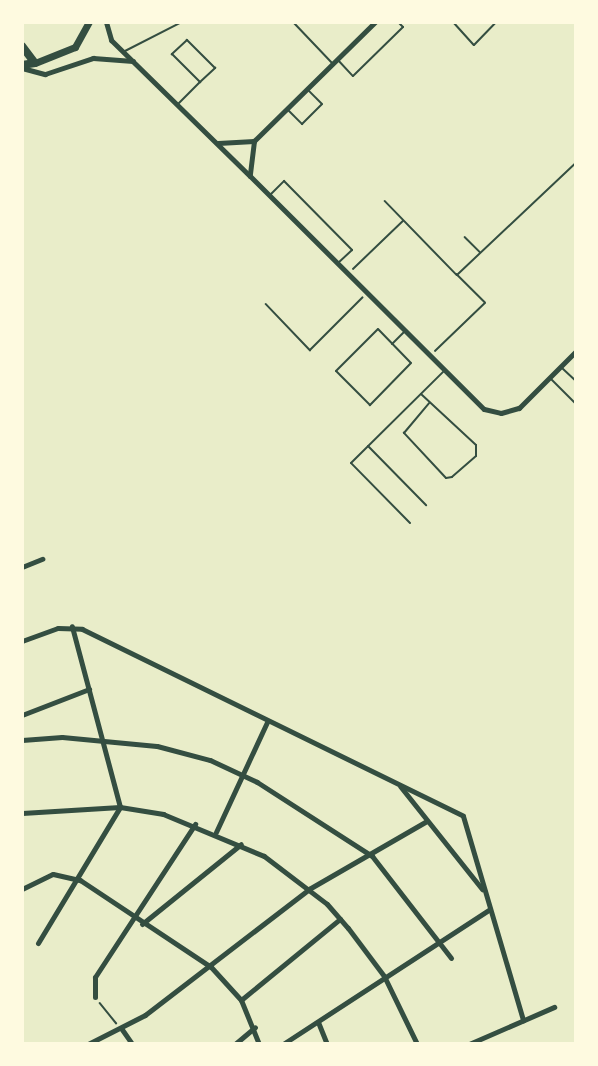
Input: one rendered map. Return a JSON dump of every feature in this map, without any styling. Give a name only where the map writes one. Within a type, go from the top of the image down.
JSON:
[{"type":"main road","points":[[22,46],[35,63],[22,67]]},
{"type":"street","points":[[35,63],[75,47],[89,22]]},
{"type":"street","points":[[106,22],[105,34],[125,51],[429,357],[484,409],[501,413],[519,408],[576,351]]},
{"type":"street","points":[[250,176],[254,141],[375,22]]},
{"type":"street","points":[[113,58],[116,45]]},
{"type":"street","points":[[22,67],[45,74],[93,58],[134,61]]},
{"type":"street","points":[[217,143],[254,141]]},
{"type":"street","points":[[22,567],[42,559]]},
{"type":"street","points":[[22,641],[72,627],[463,816],[523,1020]]},
{"type":"street","points":[[38,943],[80,880],[120,807],[72,627]]},
{"type":"street","points":[[22,715],[89,689]]},
{"type":"street","points":[[216,832],[267,722]]},
{"type":"street","points":[[22,740],[157,746],[243,775],[303,807],[372,856],[451,958]]},
{"type":"street","points":[[399,785],[486,892]]},
{"type":"street","points":[[22,813],[120,807],[195,824],[241,844],[309,889],[340,919],[384,976],[417,1044]]},
{"type":"street","points":[[88,1044],[121,1028],[211,967],[309,889],[372,856],[427,821]]},
{"type":"street","points":[[95,997],[95,977],[195,824]]},
{"type":"street","points":[[142,924],[241,844]]},
{"type":"street","points":[[22,889],[53,874],[80,880],[142,924],[211,967],[241,1000],[255,1027],[259,1044]]},
{"type":"street","points":[[283,1044],[490,909]]},
{"type":"street","points":[[241,1000],[340,919]]},
{"type":"street","points":[[469,1044],[554,1007]]},
{"type":"street","points":[[318,1022],[327,1044]]},
{"type":"street","points":[[235,1044],[255,1027]]},
{"type":"street","points":[[121,1028],[132,1044]]},
{"type":"lane","points":[[125,51],[182,22]]},
{"type":"lane","points":[[293,22],[353,76],[403,27],[398,22]]},
{"type":"lane","points":[[453,22],[474,45],[496,22]]},
{"type":"lane","points":[[178,104],[215,68],[187,40],[172,54],[200,82]]},
{"type":"lane","points":[[287,109],[302,124],[322,104],[307,89]]},
{"type":"lane","points":[[270,195],[284,181],[352,250],[338,264]]},
{"type":"lane","points":[[378,329],[392,344],[411,363],[370,405],[336,371],[378,329]]},
{"type":"lane","points":[[392,344],[404,332]]},
{"type":"lane","points":[[560,366],[576,381]]},
{"type":"lane","points":[[410,523],[351,463],[444,371]]},
{"type":"lane","points":[[549,377],[576,404]]},
{"type":"lane","points":[[421,394],[477,450],[452,477],[446,478],[404,433],[429,403]]},
{"type":"lane","points":[[368,446],[426,506]]},
{"type":"path","points":[[457,275],[576,163]]},
{"type":"path","points":[[385,201],[485,303],[429,357]]},
{"type":"path","points":[[348,274],[404,220]]},
{"type":"path","points":[[465,237],[481,253]]},
{"type":"path","points":[[266,304],[310,350],[366,293]]},
{"type":"path","points":[[95,997],[121,1028]]}]
